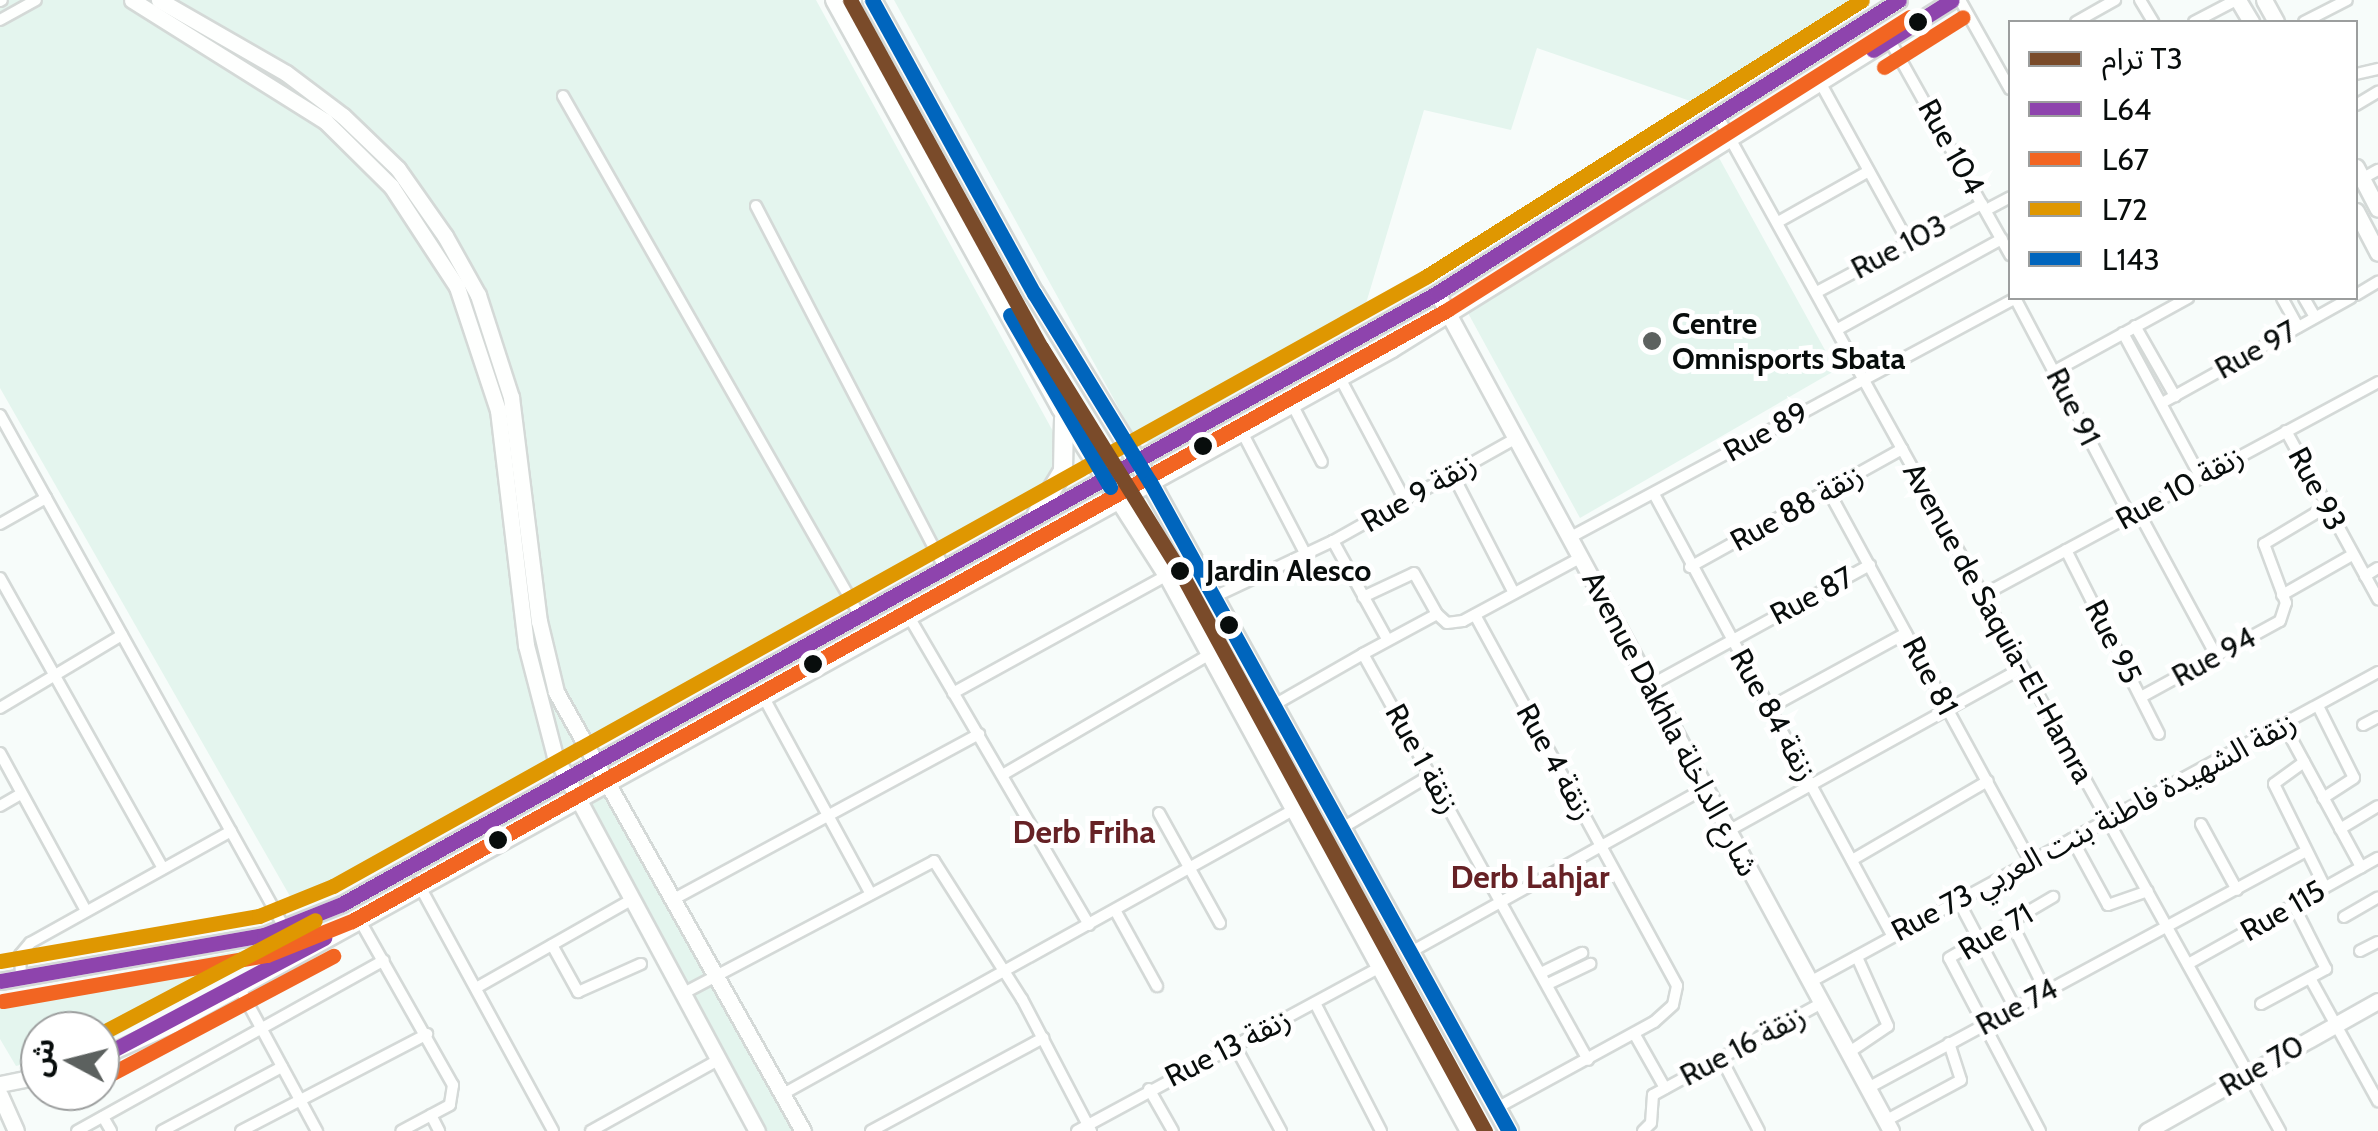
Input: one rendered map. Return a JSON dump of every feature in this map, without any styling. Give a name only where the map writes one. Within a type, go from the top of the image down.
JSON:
[{"type":"main road","points":[[132,0],[292,96],[338,132],[391,186],[458,287],[498,410],[526,646],[571,790],[757,1131]]},
{"type":"main road","points":[[159,0],[286,73],[344,116],[398,169],[445,236],[478,295],[511,397],[552,683],[803,1131]]},
{"type":"main road","points":[[835,0],[1061,408],[1168,574],[1470,1131]]},
{"type":"main road","points":[[872,0],[1034,292],[1150,482],[1274,705],[1338,830],[1509,1131]]},
{"type":"main road","points":[[120,1047],[238,987],[358,918],[859,614],[1437,292],[1899,0]]},
{"type":"main road","points":[[603,771],[764,698],[906,613],[1340,378],[1528,268],[1952,0]]},
{"type":"main road","points":[[2358,176],[2378,209]]},
{"type":"main road","points":[[2358,215],[2378,253]]},
{"type":"main road","points":[[1515,244],[1528,268]]},
{"type":"main road","name":"Avenue Dakhla شارع الداخلة","points":[[1437,292],[1888,1126]]},
{"type":"main road","points":[[1037,514],[1067,452],[1061,408]]},
{"type":"main road","points":[[0,981],[285,929],[571,790]]},
{"type":"main road","name":"Rue 70","points":[[2147,1131],[2378,1001]]},
{"type":"main road","points":[[0,1095],[16,1131]]},
{"type":"street","points":[[0,20],[36,0]]},
{"type":"street","points":[[1960,0],[2008,85]]},
{"type":"street","points":[[2080,20],[2115,0]]},
{"type":"street","points":[[2198,20],[2237,0]]},
{"type":"street","points":[[2308,20],[2347,0]]},
{"type":"street","name":"Rue 104","points":[[1890,40],[2008,250]]},
{"type":"street","points":[[1997,65],[2008,59]]},
{"type":"street","points":[[1820,84],[1907,240]]},
{"type":"street","points":[[563,96],[859,614]]},
{"type":"street","name":"Avenue de Saquia-El-Hamra","points":[[1718,115],[2280,1131]]},
{"type":"street","points":[[2358,176],[2378,170]]},
{"type":"street","points":[[1778,222],[1869,171]]},
{"type":"street","name":"Rue 103","points":[[1816,292],[1907,240],[2008,198]]},
{"type":"street","points":[[756,206],[944,566]]},
{"type":"street","points":[[1838,328],[2002,239]]},
{"type":"street","name":"Rue 89","points":[[1569,538],[2012,300]]},
{"type":"street","name":"Rue 91","points":[[2017,300],[2216,655]]},
{"type":"street","points":[[2055,371],[2184,300]]},
{"type":"street","points":[[2283,300],[2298,327]]},
{"type":"street","points":[[2305,300],[2316,318]]},
{"type":"street","name":"Rue 97","points":[[2162,403],[2346,300]]},
{"type":"street","points":[[2135,326],[2175,396]]},
{"type":"street","points":[[2123,333],[2200,476]]},
{"type":"street","points":[[1340,378],[1406,502]]},
{"type":"street","name":"Rue 10 زنقة","points":[[1983,595],[2378,382]]},
{"type":"street","points":[[1292,404],[1322,462]]},
{"type":"street","points":[[0,414],[285,929]]},
{"type":"street","name":"Rue 93","points":[[2286,431],[2378,599]]},
{"type":"street","points":[[1242,432],[1306,555]]},
{"type":"street","name":"Rue 9 زنقة","points":[[1214,597],[1332,542],[1515,439]]},
{"type":"street","name":"Rue 88 زنقة","points":[[1690,568],[1902,449]]},
{"type":"street","points":[[1452,473],[1514,593]]},
{"type":"street","name":"Rue 81","points":[[1828,492],[2030,860]]},
{"type":"street","name":"Rue 84 زنقة","points":[[1654,494],[1690,568],[1892,936]]},
{"type":"street","points":[[0,524],[46,498]]},
{"type":"street","points":[[2326,507],[2264,544],[2282,594],[2352,555]]},
{"type":"street","points":[[1332,542],[1387,639]]},
{"type":"street","name":"Rue 95","points":[[2066,550],[2159,734]]},
{"type":"street","points":[[1364,597],[1414,573],[1437,614],[1456,624],[1580,558]]},
{"type":"street","name":"Rue 87","points":[[1649,686],[1870,565]]},
{"type":"street","points":[[2365,576],[2378,568]]},
{"type":"street","points":[[954,693],[1168,574]]},
{"type":"street","points":[[0,578],[163,868]]},
{"type":"street","name":"Rue 94","points":[[2141,697],[2285,615],[2282,594]]},
{"type":"street","points":[[906,613],[1004,774],[1089,925]]},
{"type":"street","points":[[1274,705],[1437,614]]},
{"type":"street","name":"Rue 4 زنقة","points":[[1475,615],[1674,976],[1677,996],[1666,1014],[1635,1034]]},
{"type":"street","points":[[1770,708],[1906,633]]},
{"type":"street","points":[[0,708],[53,672],[122,635]]},
{"type":"street","points":[[1004,774],[1210,654]]},
{"type":"street","name":"Rue 1 زنقة","points":[[1363,654],[1588,1060]]},
{"type":"street","points":[[1728,831],[2022,668]]},
{"type":"street","name":"Rue 73 زنقة الشهيدة فاطنة بنت العربي","points":[[1810,982],[2378,672]]},
{"type":"street","points":[[764,698],[871,894]]},
{"type":"street","points":[[2318,706],[2354,778],[2323,798]]},
{"type":"street","points":[[2363,725],[2378,717]]},
{"type":"street","points":[[2284,725],[2361,867]]},
{"type":"street","points":[[674,898],[980,734]]},
{"type":"street","points":[[0,753],[86,911]]},
{"type":"street","points":[[2304,762],[2274,784],[2325,887]]},
{"type":"street","points":[[1338,830],[1431,774]]},
{"type":"street","points":[[1852,860],[1988,781]]},
{"type":"street","points":[[1408,953],[1704,788]]},
{"type":"street","points":[[0,806],[22,794]]},
{"type":"street","points":[[2340,829],[2378,806]]},
{"type":"street","points":[[783,1094],[1293,810]]},
{"type":"street","points":[[1158,813],[1220,923]]},
{"type":"street","points":[[2201,824],[2237,890]]},
{"type":"street","points":[[21,976],[23,948],[231,832]]},
{"type":"street","points":[[2072,839],[2108,905],[2148,891]]},
{"type":"street","name":"Rue 74","points":[[1868,1088],[2306,851]]},
{"type":"street","name":"Rue 115","points":[[2188,964],[2378,858]]},
{"type":"street","points":[[682,994],[928,861],[938,863],[1006,972],[1090,1128]]},
{"type":"street","points":[[418,882],[554,1131]]},
{"type":"street","name":"Rue 71","points":[[2034,1129],[1950,958],[2053,897]]},
{"type":"street","points":[[2344,917],[2378,897]]},
{"type":"street","points":[[476,988],[631,900]]},
{"type":"street","points":[[1958,900],[2015,1008]]},
{"type":"street","points":[[2260,1004],[2326,969],[2294,906]]},
{"type":"street","points":[[1115,910],[1157,986]]},
{"type":"street","points":[[358,918],[427,1034],[455,1097],[401,1131]]},
{"type":"street","points":[[2011,922],[2046,992]]},
{"type":"street","points":[[2360,951],[2378,942]]},
{"type":"street","points":[[552,944],[578,992],[641,964]]},
{"type":"street","points":[[1541,972],[1582,953]]},
{"type":"street","points":[[1848,1053],[1886,1030],[1887,1020],[1858,956]]},
{"type":"street","points":[[77,1131],[384,960]]},
{"type":"street","points":[[1548,984],[1590,964]]},
{"type":"street","name":"Rue 13 زنقة","points":[[1076,1131],[1090,1128],[1149,1089],[1380,967]]},
{"type":"street","points":[[2310,978],[2378,1101]]},
{"type":"street","points":[[238,987],[317,1131]]},
{"type":"street","points":[[1315,1003],[1381,1131]]},
{"type":"street","name":"Rue 16 زنقة","points":[[1665,1088],[1822,1003]]},
{"type":"street","points":[[241,1131],[427,1034]]},
{"type":"street","points":[[1497,1108],[1635,1034],[1665,1088],[1649,1099],[1652,1119],[1644,1131]]},
{"type":"street","points":[[872,1131],[1043,1038]]},
{"type":"street","points":[[1888,1126],[1961,1080],[1949,1043]]},
{"type":"street","points":[[1235,1046],[1281,1131]]},
{"type":"street","points":[[1720,1058],[1759,1131]]},
{"type":"street","points":[[591,1131],[718,1060]]},
{"type":"street","points":[[162,1131],[282,1066]]},
{"type":"street","points":[[1149,1089],[1173,1131]]},
{"type":"street","points":[[431,1115],[440,1131]]},
{"type":"street","points":[[103,1117],[111,1131]]},
{"type":"shaded area","points":[[0,0],[816,0],[1077,475],[295,905],[0,388]]},
{"type":"shaded area","points":[[894,0],[1859,0],[1699,104],[1537,48],[1511,130],[1424,110],[1361,320],[1149,443],[1137,441]]},
{"type":"shaded area","name":"Centre Omnisports Sbata","points":[[1718,156],[1836,370],[1580,518],[1468,313]]},
{"type":"shaded area","points":[[607,779],[800,1131],[759,1131],[575,797]]},
{"type":"shaded area","points":[[280,943],[120,1034],[120,1011],[20,1011],[20,1065],[16,1066],[0,1039],[0,1003],[29,991]]},
{"type":"tram line","name":"T3","points":[[850,0],[1041,347],[1180,571],[1485,1131]]},
{"type":"transit line","name":"L143","points":[[872,0],[1034,293],[1150,482],[1509,1131]]},
{"type":"transit line","name":"L72","points":[[0,961],[259,916],[333,886],[1427,276],[1862,0]]},
{"type":"transit line","name":"L64","points":[[0,981],[264,935],[342,904],[1437,293],[1899,0]]},
{"type":"transit line","name":"L64","points":[[1873,50],[1952,0]]},
{"type":"transit line","name":"L67","points":[[3,1001],[267,955],[352,921],[1447,310],[1910,17]]},
{"type":"transit line","name":"L67","points":[[1884,67],[1963,17]]},
{"type":"transit line","name":"L143","points":[[1010,315],[1110,487]]},
{"type":"transit line","name":"L72","points":[[120,1023],[315,920]]},
{"type":"transit line","name":"L64","points":[[120,1046],[324,938]]},
{"type":"transit line","name":"L67","points":[[120,1069],[333,956]]},
{"type":"place","name":"Centre Omnisports Sbata","points":[[1652,341]]},
{"type":"place","name":"Jardin Alesco","points":[[1180,571]]},
{"type":"district","name":"Derb Friha","points":[[1084,832]]},
{"type":"district","name":"Derb Lahjar","points":[[1530,877]]}]
